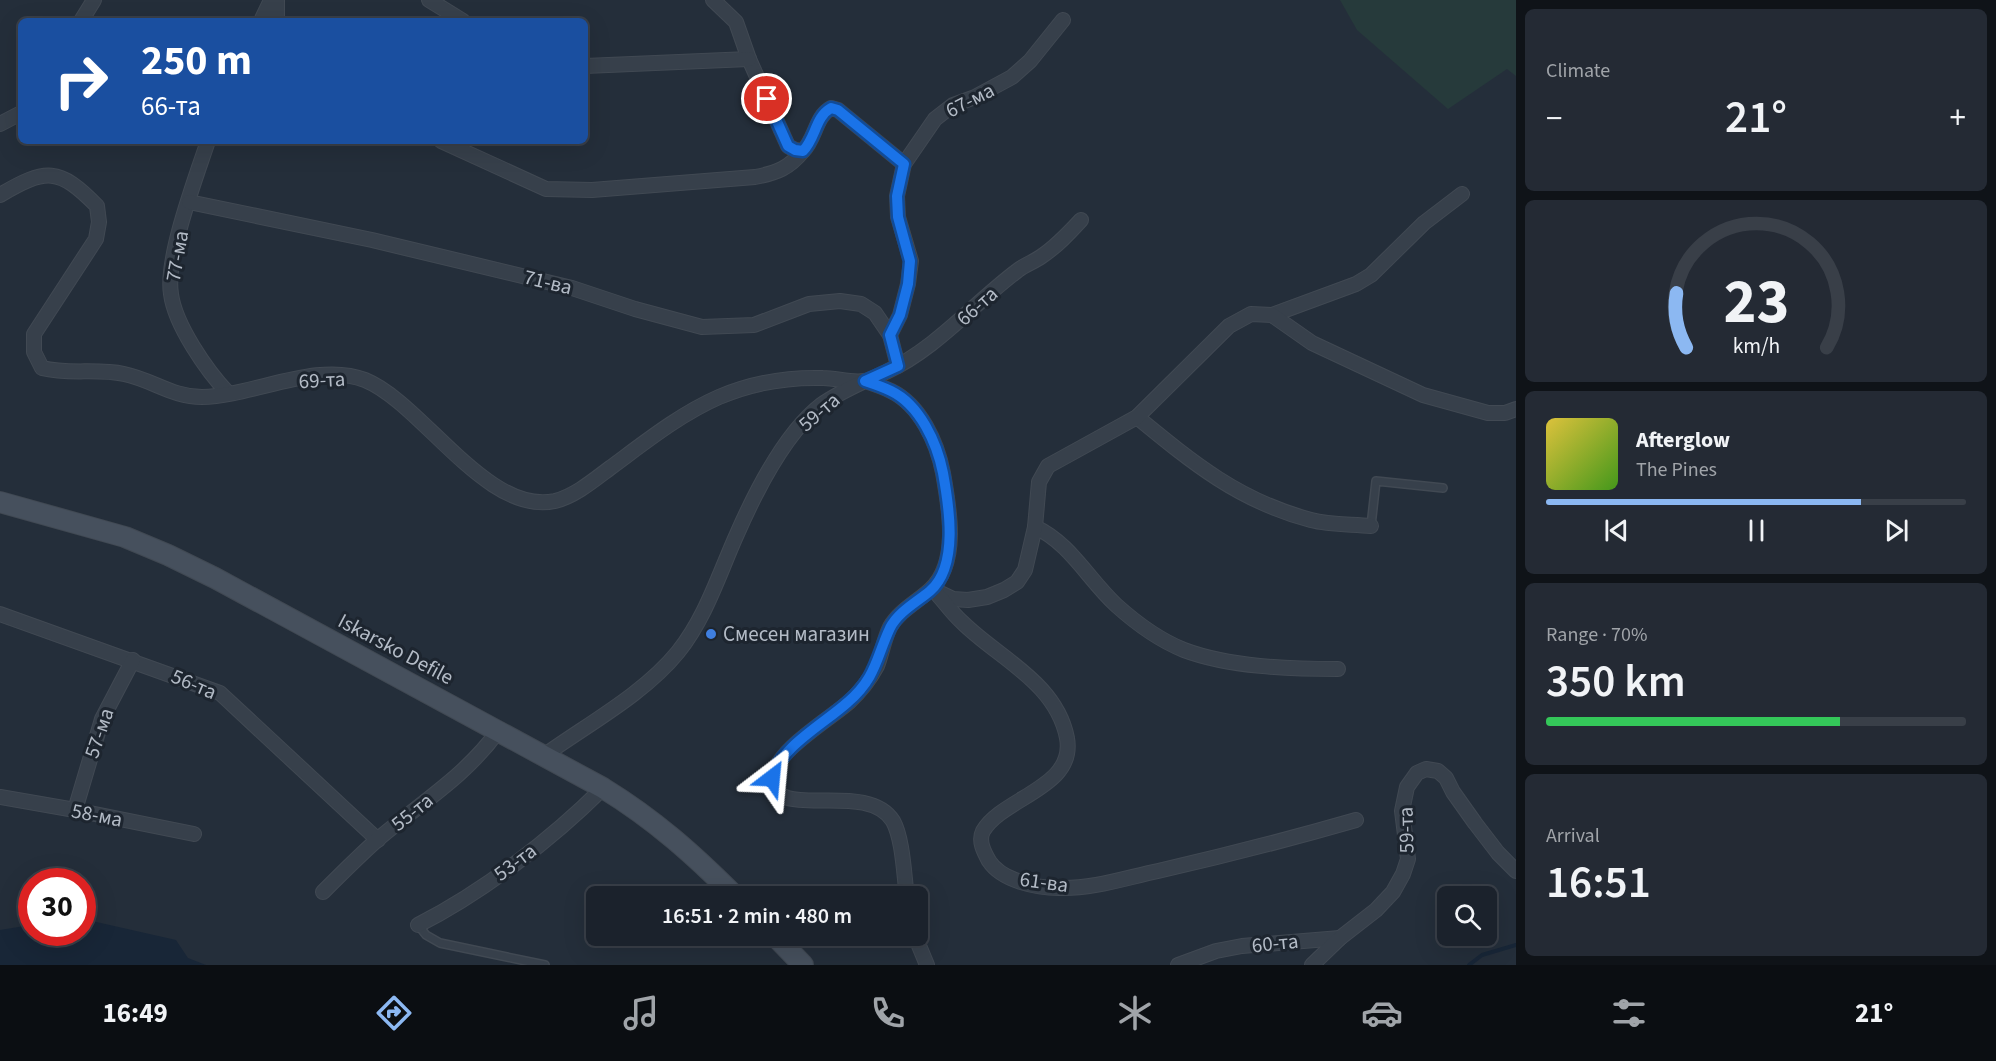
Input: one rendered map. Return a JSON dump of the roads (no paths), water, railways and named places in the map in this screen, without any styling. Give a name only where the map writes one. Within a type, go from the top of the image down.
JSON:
[{"type":"main road","name":"Iskarsko Defile","points":[[0,502],[125,537],[168,555],[603,788],[658,824],[687,848],[725,886]]},
{"type":"main road","points":[[785,946],[803,965]]},
{"type":"street","points":[[83,18],[94,0]]},
{"type":"street","points":[[262,18],[271,0]]},
{"type":"street","points":[[277,0],[277,18]]},
{"type":"street","points":[[429,0],[458,18]]},
{"type":"street","points":[[713,0],[736,22],[749,59],[788,146],[803,151]]},
{"type":"street","name":"67-ма","points":[[890,335],[900,315],[908,284],[910,261],[898,217],[897,196],[904,164],[935,119],[953,105],[975,97],[1012,77],[1030,61],[1063,20]]},
{"type":"street","points":[[588,66],[749,59]]},
{"type":"street","points":[[447,144],[531,184],[564,191],[756,177],[786,168],[812,143],[824,112],[831,108],[838,110],[904,164]]},
{"type":"street","points":[[0,124],[18,115]]},
{"type":"street","name":"77-ма","points":[[207,144],[174,251],[170,275],[171,294],[176,311],[202,360],[228,393]]},
{"type":"street","name":"69-та","points":[[0,195],[29,178],[54,175],[70,182],[97,206],[99,222],[96,239],[34,334],[34,352],[42,368],[60,373],[93,371],[122,374],[150,381],[180,396],[206,397],[316,376],[340,375],[365,380],[388,394],[481,477],[507,493],[532,501],[554,501],[582,488],[682,418],[719,397],[753,385],[791,378],[865,381]]},
{"type":"street","points":[[932,589],[953,599],[968,600],[1004,590],[1017,582],[1025,570],[1035,527],[1039,482],[1048,466],[1137,417],[1228,326],[1251,314],[1272,315],[1356,284],[1371,275],[1424,223],[1461,194]]},
{"type":"street","name":"71-ва","points":[[189,202],[372,240],[549,282],[702,327],[754,325],[809,304],[840,301],[861,304],[868,308],[890,335]]},
{"type":"street","name":"66-та","points":[[865,381],[898,366],[935,342],[1019,270],[1041,257],[1061,241],[1081,220]]},
{"type":"street","points":[[1272,315],[1312,343],[1423,395],[1488,413],[1516,410]]},
{"type":"street","points":[[890,335],[898,366]]},
{"type":"street","points":[[865,381],[893,392],[912,408],[929,431],[941,461],[949,524],[948,552],[943,570],[932,589],[903,612],[891,627],[876,666],[866,684],[784,755],[775,767],[772,778],[776,788],[783,796],[794,801],[850,800],[871,803],[883,811],[892,820],[897,832],[905,886]]},
{"type":"street","name":"59-та","points":[[545,755],[651,680],[678,652],[701,617],[756,495],[798,428],[820,406],[841,392],[865,381]]},
{"type":"street","points":[[1137,417],[1196,466],[1239,492],[1313,521],[1371,526]]},
{"type":"street","points":[[1035,527],[1051,535],[1116,605],[1148,631],[1184,650],[1214,658],[1258,664],[1303,669],[1338,669]]},
{"type":"street","name":"61-ва","points":[[932,589],[962,623],[1030,677],[1047,695],[1059,716],[1067,737],[1067,754],[1057,773],[993,819],[982,833],[982,848],[992,864],[1010,877],[1058,888],[1092,886],[1220,857],[1356,820]]},
{"type":"street","name":"56-та","points":[[0,614],[220,693],[378,840]]},
{"type":"street","name":"57-ма","points":[[75,810],[102,719],[133,660]]},
{"type":"street","name":"55-та","points":[[323,891],[378,840],[465,769],[483,752],[498,730]]},
{"type":"street","name":"59-та","points":[[1312,965],[1340,938],[1376,910],[1393,892],[1403,874],[1408,859],[1402,811],[1407,787],[1417,773],[1426,769],[1438,771],[1446,778],[1453,792],[1481,831],[1503,859],[1516,871]]},
{"type":"street","name":"53-та","points":[[418,925],[448,910],[486,883],[560,827],[603,788]]},
{"type":"street","name":"58-ма","points":[[0,797],[194,834]]},
{"type":"street","name":"60-та","points":[[1178,965],[1216,951],[1242,946],[1340,938]]},
{"type":"street","points":[[919,946],[927,965]]},
{"type":"lane","points":[[1371,526],[1376,481],[1443,488]]},
{"type":"lane","points":[[418,925],[426,935],[440,943],[545,965]]},
{"type":"water","points":[[96,922],[176,940],[188,958],[206,965],[0,965],[0,930],[18,927],[18,946],[96,946]]},
{"type":"waterway","points":[[1469,965],[1482,955],[1516,945]]},
{"type":"place","name":"Смесен магазин","points":[[711,634]]}]
